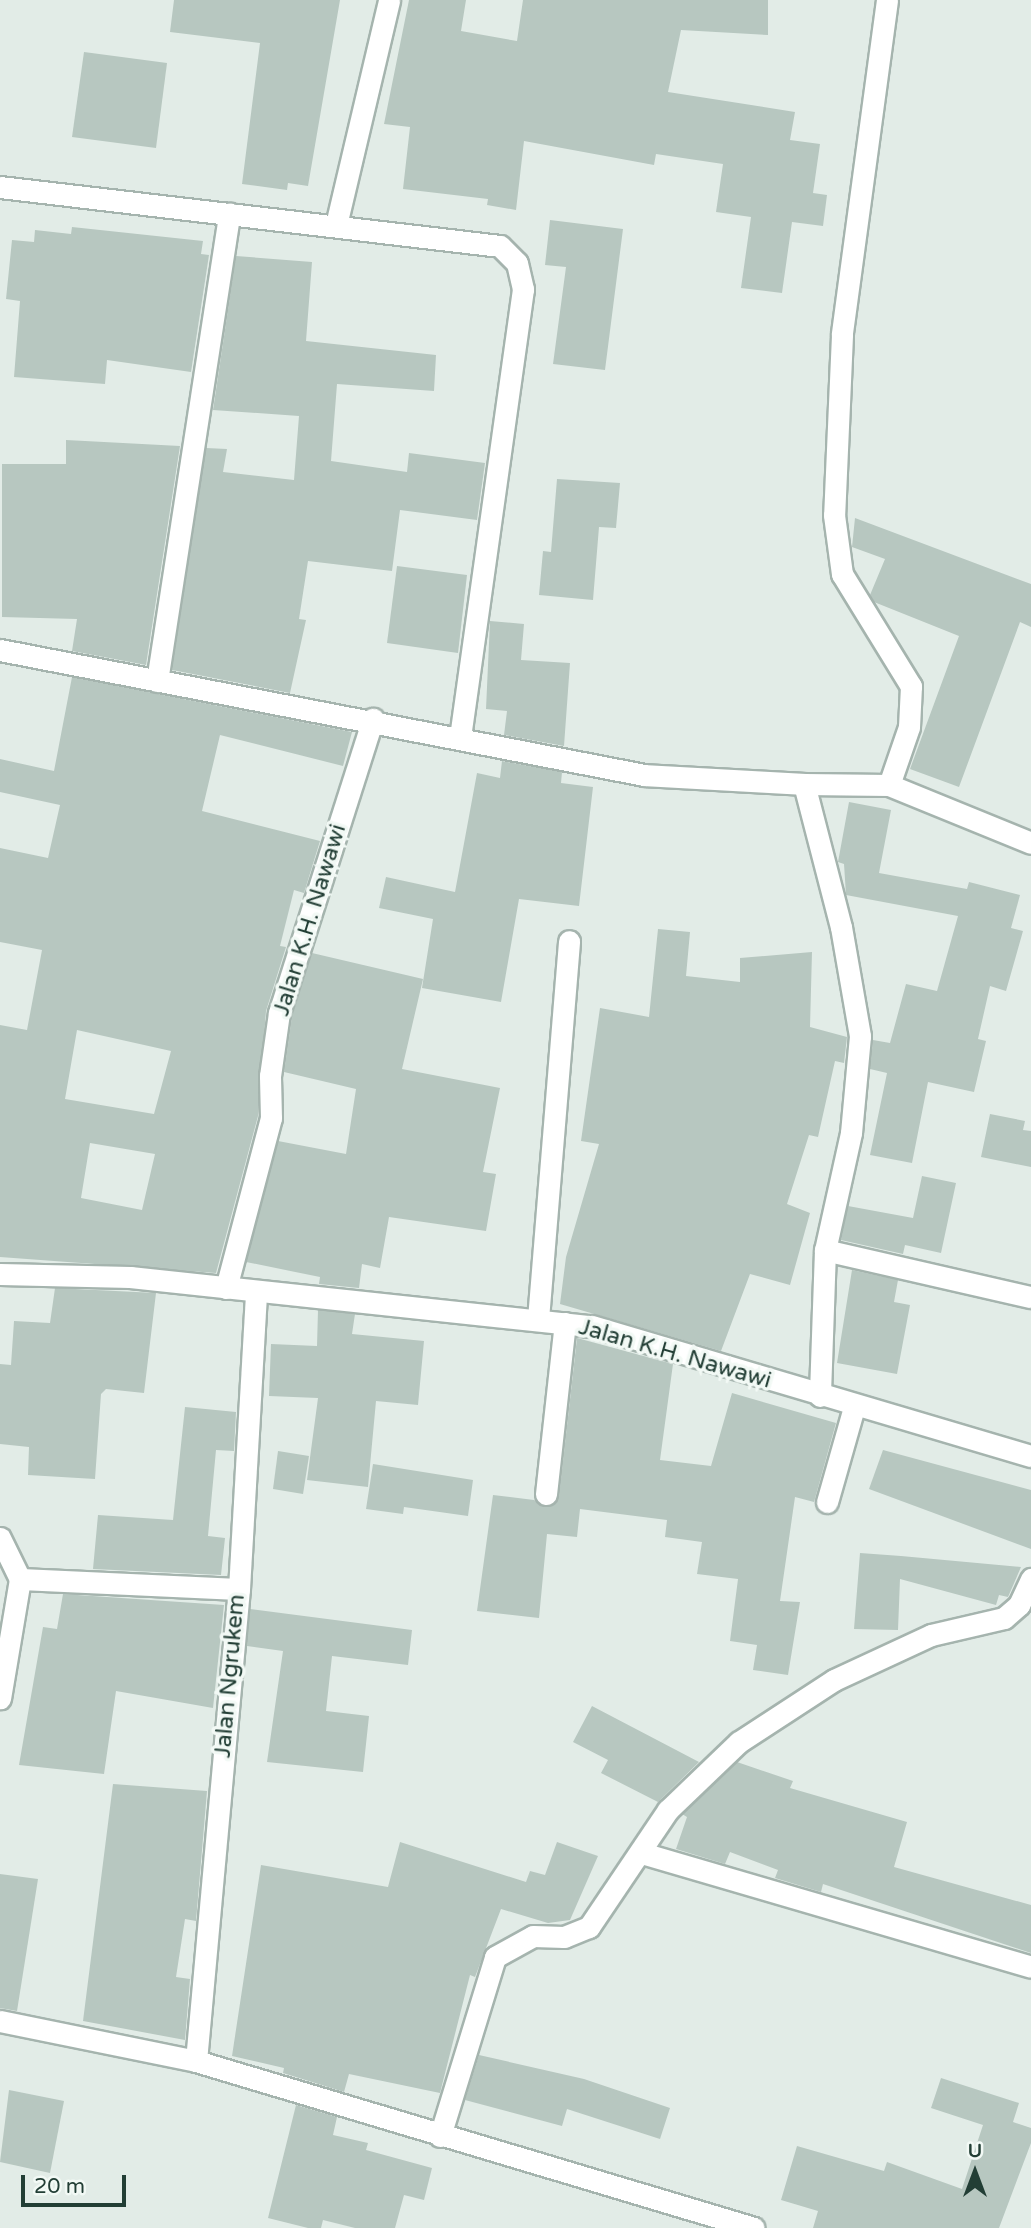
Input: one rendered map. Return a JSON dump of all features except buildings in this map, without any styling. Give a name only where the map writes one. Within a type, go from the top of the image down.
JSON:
[{"type":"street","points":[[336,225],[389,0]]},
{"type":"street","points":[[887,0],[842,335],[834,515],[842,574],[911,686],[909,727],[889,785]]},
{"type":"street","points":[[0,187],[500,246],[517,262],[523,289],[460,736]]},
{"type":"street","points":[[157,681],[229,214]]},
{"type":"street","points":[[0,650],[373,719],[645,775],[804,784],[889,785],[1031,843]]},
{"type":"street","name":"Jalan K.H. Nawawi","points":[[226,1288],[271,1118],[270,1076],[279,1013],[373,719]]},
{"type":"street","points":[[804,784],[841,927],[860,1036],[851,1133],[825,1250],[820,1396]]},
{"type":"street","points":[[538,1320],[569,941]]},
{"type":"street","points":[[825,1250],[1031,1297]]},
{"type":"street","name":"Jalan K.H. Nawawi","points":[[0,1274],[130,1277],[592,1326],[820,1396],[1031,1456]]},
{"type":"street","name":"Jalan Ngrukem","points":[[196,2061],[239,1589],[256,1291]]},
{"type":"street","points":[[546,1494],[565,1323]]},
{"type":"street","points":[[827,1502],[854,1406]]},
{"type":"street","points":[[0,1538],[20,1579],[0,1698]]},
{"type":"street","points":[[20,1579],[239,1589]]},
{"type":"street","points":[[440,2136],[495,1957],[533,1936],[564,1937],[589,1927],[642,1853],[668,1810],[739,1742],[834,1680],[931,1635],[1004,1618],[1019,1605],[1031,1579]]},
{"type":"street","points":[[642,1853],[1031,1967]]},
{"type":"street","points":[[0,2021],[196,2061],[754,2228]]}]
